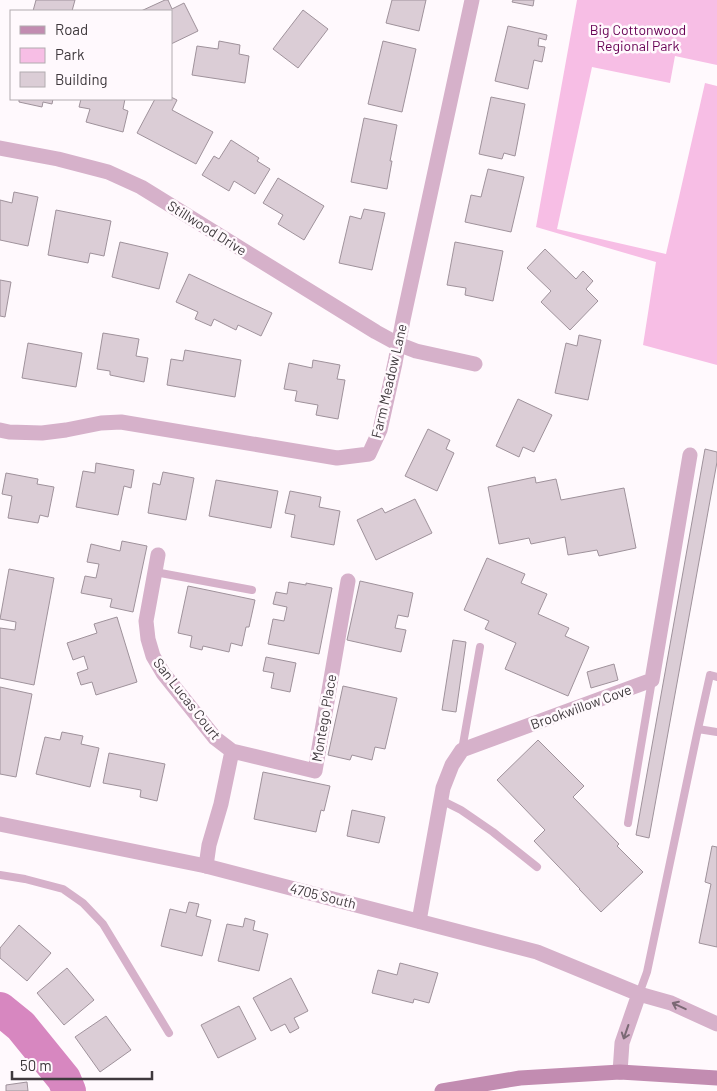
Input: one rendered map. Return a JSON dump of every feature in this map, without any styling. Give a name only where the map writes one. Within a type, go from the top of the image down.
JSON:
[{"type":"main road","points":[[442,1091],[520,1078],[620,1072],[717,1078]]},
{"type":"street","name":"Farm Meadow Lane","points":[[0,430],[42,433],[101,422],[121,422],[338,458],[369,454],[380,430],[472,0]]},
{"type":"street","name":"Stillwood Drive","points":[[0,148],[58,159],[108,172],[141,187],[398,344],[416,352],[475,364]]},
{"type":"street","points":[[652,680],[690,455]]},
{"type":"street","name":"San Lucas Court","points":[[158,555],[146,621],[148,639],[153,656],[163,673],[215,738],[232,750]]},
{"type":"street","name":"Montego Place","points":[[232,750],[315,771],[348,581]]},
{"type":"street","name":"Brookwillow Cove","points":[[462,750],[652,680]]},
{"type":"street","points":[[206,866],[209,845],[221,804],[232,750]]},
{"type":"street","points":[[419,921],[446,776],[462,750]]},
{"type":"street","name":"4705 South","points":[[0,824],[206,866],[537,952],[639,994],[671,1003],[717,1024]]},
{"type":"street","points":[[620,1072],[622,1043],[639,994]]},
{"type":"lane","points":[[155,572],[252,590]]},
{"type":"lane","points":[[462,750],[480,648]]},
{"type":"lane","points":[[639,994],[648,972],[710,675],[717,677]]},
{"type":"lane","points":[[628,824],[652,680]]},
{"type":"lane","points":[[698,729],[717,732]]},
{"type":"lane","points":[[441,800],[469,815],[537,867]]},
{"type":"lane","points":[[0,875],[63,889],[83,903],[103,924],[170,1033]]},
{"type":"green space","name":"Big Cottonwood Regional Park","points":[[577,0],[717,0],[717,65],[675,56],[670,83],[592,67],[557,229],[666,254],[705,83],[717,86],[717,365],[643,345],[656,262],[536,227]]},
{"type":"building","points":[[36,0],[75,0],[72,10],[33,10]]},
{"type":"building","points":[[165,0],[168,0],[172,9],[184,3],[198,31],[172,44],[172,10],[143,10]]},
{"type":"building","points":[[392,0],[426,0],[419,31],[386,23]]},
{"type":"building","points":[[513,0],[534,0],[533,6],[512,2]]},
{"type":"building","points":[[303,10],[328,29],[298,68],[273,49]]},
{"type":"building","points":[[508,26],[547,35],[546,40],[539,38],[538,46],[545,47],[542,62],[534,60],[528,89],[495,81]]},
{"type":"building","points":[[219,41],[240,45],[239,54],[249,56],[245,83],[192,75],[197,46],[218,49]]},
{"type":"building","points":[[383,41],[416,49],[402,112],[368,104]]},
{"type":"building","points":[[491,97],[525,104],[515,156],[504,153],[502,159],[479,154]]},
{"type":"building","points":[[172,98],[177,100],[172,110],[213,132],[196,164],[137,133],[154,100],[172,100]]},
{"type":"building","points":[[19,100],[53,100],[52,104],[43,102],[42,107],[19,102]]},
{"type":"building","points":[[81,100],[125,100],[123,109],[128,111],[123,132],[86,122],[90,109],[79,107]]},
{"type":"building","points":[[364,118],[397,125],[387,189],[351,182]]},
{"type":"building","points":[[231,140],[259,158],[257,161],[270,169],[255,194],[234,181],[229,191],[202,175],[214,156],[219,159]]},
{"type":"building","points":[[488,169],[524,177],[511,232],[465,222],[471,195],[481,197]]},
{"type":"building","points":[[278,178],[324,206],[304,240],[278,224],[283,215],[263,203]]},
{"type":"building","points":[[14,192],[38,197],[28,246],[0,240],[0,200],[12,203]]},
{"type":"building","points":[[364,209],[385,213],[372,270],[339,263],[350,216],[361,219]]},
{"type":"building","points":[[56,210],[111,221],[104,256],[90,253],[88,263],[48,255]]},
{"type":"building","points":[[120,242],[168,253],[159,289],[112,277]]},
{"type":"building","points":[[455,242],[503,251],[493,301],[465,295],[466,288],[447,285]]},
{"type":"building","points":[[545,249],[576,279],[583,271],[593,281],[586,289],[598,301],[570,330],[541,302],[551,291],[527,268]]},
{"type":"building","points":[[189,274],[272,313],[261,336],[238,325],[236,330],[214,319],[211,326],[195,319],[198,312],[176,302]]},
{"type":"building","points":[[0,280],[11,282],[5,317],[0,316]]},
{"type":"building","points":[[103,333],[139,339],[136,356],[148,358],[144,382],[110,375],[110,371],[97,369]]},
{"type":"building","points":[[579,335],[601,340],[588,400],[555,393],[566,343],[577,346]]},
{"type":"building","points":[[28,343],[82,353],[76,387],[22,378]]},
{"type":"building","points":[[185,350],[241,360],[235,397],[167,385],[171,359],[183,361]]},
{"type":"building","points":[[313,360],[340,365],[337,379],[345,380],[338,419],[316,415],[318,405],[295,401],[297,391],[284,389],[289,363],[312,368]]},
{"type":"building","points":[[518,399],[552,415],[534,452],[523,447],[519,457],[496,446]]},
{"type":"building","points":[[428,429],[450,440],[446,449],[454,453],[437,491],[405,476]]},
{"type":"building","points":[[705,449],[717,452],[717,462],[649,838],[636,835]]},
{"type":"building","points":[[96,463],[134,470],[131,488],[124,486],[118,515],[76,507],[83,471],[95,473]]},
{"type":"building","points":[[163,472],[194,478],[186,520],[148,513],[153,483],[160,485]]},
{"type":"building","points":[[6,473],[38,479],[37,484],[54,487],[48,517],[40,515],[38,523],[8,518],[12,496],[2,494]]},
{"type":"building","points":[[535,477],[536,483],[556,479],[561,500],[624,488],[636,548],[599,556],[597,550],[568,555],[565,537],[531,544],[529,538],[499,544],[488,487]]},
{"type":"building","points":[[216,480],[278,491],[271,528],[209,516]]},
{"type":"building","points":[[290,491],[321,497],[319,507],[340,511],[334,545],[291,537],[295,515],[285,513]]},
{"type":"building","points":[[415,499],[432,533],[376,560],[357,520],[382,508],[385,513]]},
{"type":"building","points":[[122,541],[147,546],[133,612],[110,607],[112,599],[81,593],[85,576],[96,578],[99,564],[87,562],[91,544],[120,551]]},
{"type":"building","points":[[487,558],[525,574],[521,583],[547,594],[538,614],[569,628],[565,636],[589,647],[568,696],[505,669],[516,643],[485,629],[489,621],[464,610]]},
{"type":"building","points":[[9,569],[54,578],[34,685],[0,678],[0,628],[15,630],[16,622],[0,619]]},
{"type":"building","points":[[360,581],[413,593],[408,617],[398,615],[395,628],[406,630],[401,652],[347,640]]},
{"type":"building","points":[[289,582],[332,588],[319,654],[268,644],[273,619],[284,621],[287,607],[273,604],[276,592],[287,594]]},
{"type":"building","points":[[188,586],[255,600],[249,627],[246,627],[242,646],[231,643],[229,652],[203,646],[202,650],[190,647],[192,636],[178,633]]},
{"type":"building","points":[[117,617],[137,682],[96,695],[92,682],[81,685],[77,673],[88,669],[84,656],[73,660],[67,643],[97,633],[94,624]]},
{"type":"building","points":[[453,640],[466,642],[456,712],[442,710]]},
{"type":"building","points":[[266,657],[296,663],[290,692],[271,688],[274,673],[263,671]]},
{"type":"building","points":[[614,664],[618,680],[591,688],[587,672]]},
{"type":"building","points":[[343,686],[397,698],[385,749],[375,747],[372,760],[352,755],[350,760],[328,755]]},
{"type":"building","points":[[0,687],[32,694],[16,777],[0,774]]},
{"type":"building","points":[[62,732],[83,736],[81,744],[99,748],[90,787],[36,774],[45,737],[60,740]]},
{"type":"building","points":[[538,740],[584,786],[573,797],[619,844],[617,846],[643,872],[601,912],[534,841],[545,830],[497,780]]},
{"type":"building","points":[[109,753],[165,764],[157,801],[140,797],[141,790],[103,783]]},
{"type":"building","points":[[263,772],[330,786],[324,811],[321,810],[316,832],[254,819]]},
{"type":"building","points":[[352,810],[385,817],[379,843],[347,836]]},
{"type":"building","points":[[712,846],[717,847],[717,947],[699,943],[711,884],[705,882]]},
{"type":"building","points":[[189,902],[199,904],[196,916],[211,920],[202,956],[161,946],[170,909],[186,913]]},
{"type":"building","points":[[245,918],[255,921],[253,930],[268,934],[259,971],[218,961],[227,924],[243,927]]},
{"type":"building","points":[[19,925],[51,953],[27,981],[0,958],[0,948]]},
{"type":"building","points":[[400,963],[438,973],[429,1003],[414,999],[413,1003],[372,993],[378,970],[397,975]]},
{"type":"building","points":[[67,968],[94,1000],[64,1025],[37,993]]},
{"type":"building","points":[[291,978],[308,1011],[294,1018],[299,1028],[290,1033],[285,1024],[271,1031],[253,998]]},
{"type":"building","points":[[239,1006],[256,1039],[218,1058],[201,1025]]},
{"type":"building","points":[[106,1016],[131,1050],[100,1072],[75,1037]]},
{"type":"building","points":[[27,1082],[28,1091],[6,1091],[6,1085]]},
{"type":"waterway","points":[[0,1009],[21,1026],[64,1079],[69,1091]]}]
